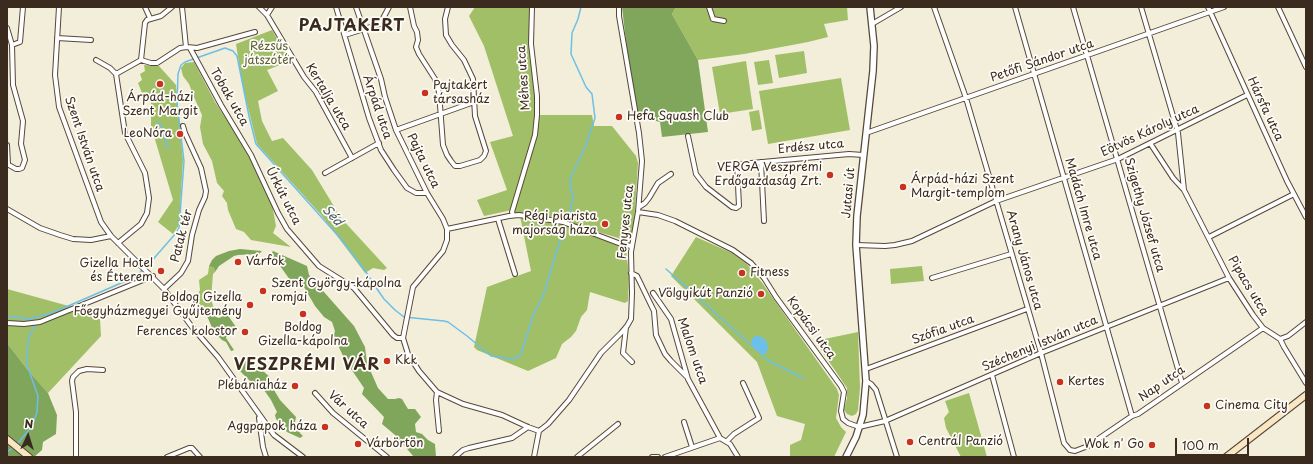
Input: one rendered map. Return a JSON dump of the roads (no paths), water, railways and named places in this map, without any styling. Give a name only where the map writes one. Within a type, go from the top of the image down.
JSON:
[{"type":"main road","points":[[1226,457],[1306,396]]},
{"type":"main road","points":[[7,439],[29,457]]},
{"type":"street","points":[[12,45],[20,42],[23,7]]},
{"type":"street","name":"Szent István utca","points":[[59,7],[55,75],[59,107],[101,222],[111,236],[153,276],[164,289],[192,327],[218,357],[258,415],[274,435],[303,457]]},
{"type":"street","points":[[145,7],[150,18]]},
{"type":"street","points":[[141,60],[145,23],[150,18],[161,16],[172,7]]},
{"type":"street","points":[[182,7],[188,47]]},
{"type":"street","name":"Kertalja utca","points":[[259,7],[266,15],[304,77],[316,92],[352,158]]},
{"type":"street","points":[[266,15],[272,7]]},
{"type":"street","name":"Árpád utca","points":[[336,7],[369,118],[386,159],[407,188],[416,193],[427,193]]},
{"type":"street","name":"Pajta utca","points":[[356,7],[381,79],[385,97],[396,130],[427,193],[443,219],[447,229]]},
{"type":"street","points":[[345,35],[380,24],[389,7]]},
{"type":"street","points":[[410,7],[414,26],[417,32],[416,48],[439,92],[443,144],[447,155],[455,166],[460,166],[480,160],[484,156],[486,150],[475,116],[473,79],[469,69],[446,35],[444,19],[448,7]]},
{"type":"street","name":"Méhes utca","points":[[513,215],[512,212],[535,135],[537,115],[537,96],[531,44],[532,7]]},
{"type":"street","name":"Fenyves utca","points":[[539,430],[548,424],[569,400],[601,353],[626,327],[632,310],[631,246],[639,207],[642,161],[641,144],[619,16],[619,7]]},
{"type":"street","points":[[709,7],[713,19],[724,21]]},
{"type":"street","name":"Jutasi út","points":[[846,457],[863,415],[866,381],[856,245],[857,216],[873,71],[872,24],[870,7]]},
{"type":"street","points":[[872,24],[901,7]]},
{"type":"street","name":"Arany János utca","points":[[934,7],[966,98],[1040,353],[1064,443],[1070,450]]},
{"type":"street","name":"Madách Imre utca","points":[[1015,7],[1132,416]]},
{"type":"street","name":"Szigethy József utca","points":[[1073,7],[1182,383]]},
{"type":"street","name":"Pipacs utca","points":[[1141,7],[1150,33],[1177,130],[1184,190]]},
{"type":"street","name":"Hársfa utca","points":[[1208,7],[1247,95],[1306,217]]},
{"type":"street","name":"Petőfi Sándor utca","points":[[866,133],[1224,7]]},
{"type":"street","points":[[1278,7],[1306,67]]},
{"type":"street","points":[[7,28],[12,45],[12,79],[23,121],[21,144],[25,160],[22,168],[16,169],[7,164],[7,145]]},
{"type":"street","points":[[116,74],[141,60],[156,63],[180,48],[197,48],[255,32]]},
{"type":"street","points":[[57,38],[91,40]]},
{"type":"street","name":"Tobak utca","points":[[188,47],[252,155]]},
{"type":"street","points":[[96,60],[110,68],[116,74],[125,133],[145,173],[149,198],[147,213],[141,224],[118,243]]},
{"type":"street","name":"Eötvös Károly utca","points":[[856,245],[885,246],[908,243],[996,201],[1118,159],[1247,95]]},
{"type":"street","points":[[396,130],[474,102]]},
{"type":"street","name":"Patak tér","points":[[164,289],[181,273],[188,261],[192,235],[206,191],[201,168],[183,126]]},
{"type":"street","points":[[688,136],[696,174],[706,187],[732,207],[736,208],[739,206],[737,164]]},
{"type":"street","points":[[324,173],[379,143]]},
{"type":"street","name":"Pipacs utca","points":[[1150,143],[1184,190],[1229,278],[1252,315],[1263,328],[1280,339],[1306,383]]},
{"type":"street","name":"Erdész utca","points":[[730,165],[849,154],[863,155]]},
{"type":"street","name":"Úrkút utca","points":[[252,155],[286,229],[319,266],[354,288],[393,335],[398,338],[403,338]]},
{"type":"street","points":[[761,162],[764,221]]},
{"type":"street","points":[[639,207],[649,198],[658,183],[671,174]]},
{"type":"street","points":[[1209,237],[1294,194]]},
{"type":"street","points":[[7,209],[40,228],[73,239],[91,240],[111,236]]},
{"type":"street","name":"Kopácsi utca","points":[[638,212],[658,215],[675,221],[733,250],[751,263],[764,278],[776,297],[841,386],[844,392],[841,410],[843,419],[848,423],[859,427]]},
{"type":"street","points":[[534,457],[539,430],[528,427],[510,418],[463,404],[437,392],[419,371],[408,354],[403,338],[414,287],[443,251],[447,240],[447,229],[513,215],[563,222],[595,235],[631,246]]},
{"type":"street","points":[[498,219],[515,274]]},
{"type":"street","points":[[932,278],[1011,254]]},
{"type":"street","points":[[631,273],[637,276],[652,305],[656,334],[665,354],[688,378]]},
{"type":"street","points":[[7,322],[24,324],[40,322],[153,276]]},
{"type":"street","name":"Széchenyi István utca","points":[[859,427],[885,421],[1040,353],[1229,278]]},
{"type":"street","name":"Malom utca","points":[[653,293],[671,319],[688,378],[720,438]]},
{"type":"street","name":"Szófia utca","points":[[866,369],[1027,309]]},
{"type":"street","points":[[1280,339],[1288,336],[1306,322]]},
{"type":"street","points":[[626,327],[623,353],[632,362]]},
{"type":"street","name":"Nap utca","points":[[1070,450],[1075,451],[1088,446],[1132,416],[1138,414],[1263,328]]},
{"type":"street","points":[[76,457],[76,412],[72,381],[75,374],[79,371],[93,368],[103,370]]},
{"type":"street","points":[[992,375],[1014,457]]},
{"type":"street","points":[[866,381],[876,390],[897,457]]},
{"type":"street","points":[[727,441],[734,434],[759,418],[743,383]]},
{"type":"street","points":[[437,392],[436,400],[439,431]]},
{"type":"street","name":"Vár utca","points":[[315,394],[333,413],[387,457]]},
{"type":"street","points":[[258,415],[266,457]]},
{"type":"street","points":[[684,422],[692,447]]},
{"type":"street","points":[[578,457],[618,424]]},
{"type":"street","points":[[455,457],[463,450],[469,448],[512,438],[528,427]]},
{"type":"street","points":[[667,457],[720,438],[730,444],[738,457]]},
{"type":"street","points":[[167,457],[189,448],[192,448],[200,457]]},
{"type":"street","points":[[652,457],[658,457]]},
{"type":"water","points":[[756,336],[762,337],[767,342],[768,348],[766,354],[762,354],[752,346],[752,338]]},
{"type":"waterway","name":"Séd","points":[[7,316],[30,319],[52,313],[135,277],[149,264],[176,233],[179,228],[184,161],[177,103],[178,74],[181,65],[185,62],[225,48],[233,51],[237,56],[256,144],[340,238],[364,269],[384,299],[404,317],[448,322],[491,356],[512,359],[519,357],[534,313],[543,296],[559,244],[569,219],[573,197],[570,179],[586,145],[595,118],[592,94],[586,87],[571,54],[572,33],[581,7]]},
{"type":"waterway","points":[[157,123],[160,124],[168,148]]},
{"type":"waterway","points":[[666,269],[769,361],[803,378]]},
{"type":"waterway","points":[[18,443],[32,426],[37,412],[38,396],[27,365],[28,340],[35,326]]},
{"type":"waterway","points":[[7,452],[14,447]]},
{"type":"place","name":"Árpád-házi Szent Margit","points":[[160,84]]},
{"type":"place","name":"Pajtakert társasház","points":[[425,93]]},
{"type":"place","name":"Hefa Squash Club","points":[[619,117]]},
{"type":"place","name":"LeoNóra","points":[[180,134]]},
{"type":"place","name":"VERGA Veszprémi Erdőgazdaság Zrt.","points":[[830,175]]},
{"type":"place","name":"Árpád-házi Szent Margit-templom","points":[[903,187]]},
{"type":"place","name":"Régi piarista majorság háza","points":[[605,224]]},
{"type":"place","name":"Várfok","points":[[238,262]]},
{"type":"place","name":"Gizella Hotel és Étterem","points":[[161,271]]},
{"type":"place","name":"Fitness","points":[[742,273]]},
{"type":"place","name":"Szent György-kápolna romjai","points":[[263,291]]},
{"type":"place","name":"Völgyikút Panzió","points":[[761,294]]},
{"type":"place","name":"Boldog Gizella Főegyházmegyei Gyűjtemény","points":[[250,305]]},
{"type":"place","name":"Boldog Gizella-kápolna","points":[[303,314]]},
{"type":"place","name":"Ferences kolostor","points":[[245,332]]},
{"type":"place","name":"Kkk","points":[[387,361]]},
{"type":"place","name":"Kertes","points":[[1060,382]]},
{"type":"place","name":"Plébániaház","points":[[295,386]]},
{"type":"place","name":"Cinema City","points":[[1207,406]]},
{"type":"place","name":"Aggpapok háza","points":[[325,427]]},
{"type":"place","name":"Centrál Panzió","points":[[910,442]]},
{"type":"place","name":"Várbörtön","points":[[358,444]]},
{"type":"place","name":"Wok n' Go","points":[[1152,445]]},
{"type":"district","name":"PAJTAKERT","points":[[352,27]]},
{"type":"district","name":"VESZPRÉMI VÁR","points":[[307,366]]},
{"type":"park label","name":"Rézsűs játszótér","points":[[269,54]]}]
